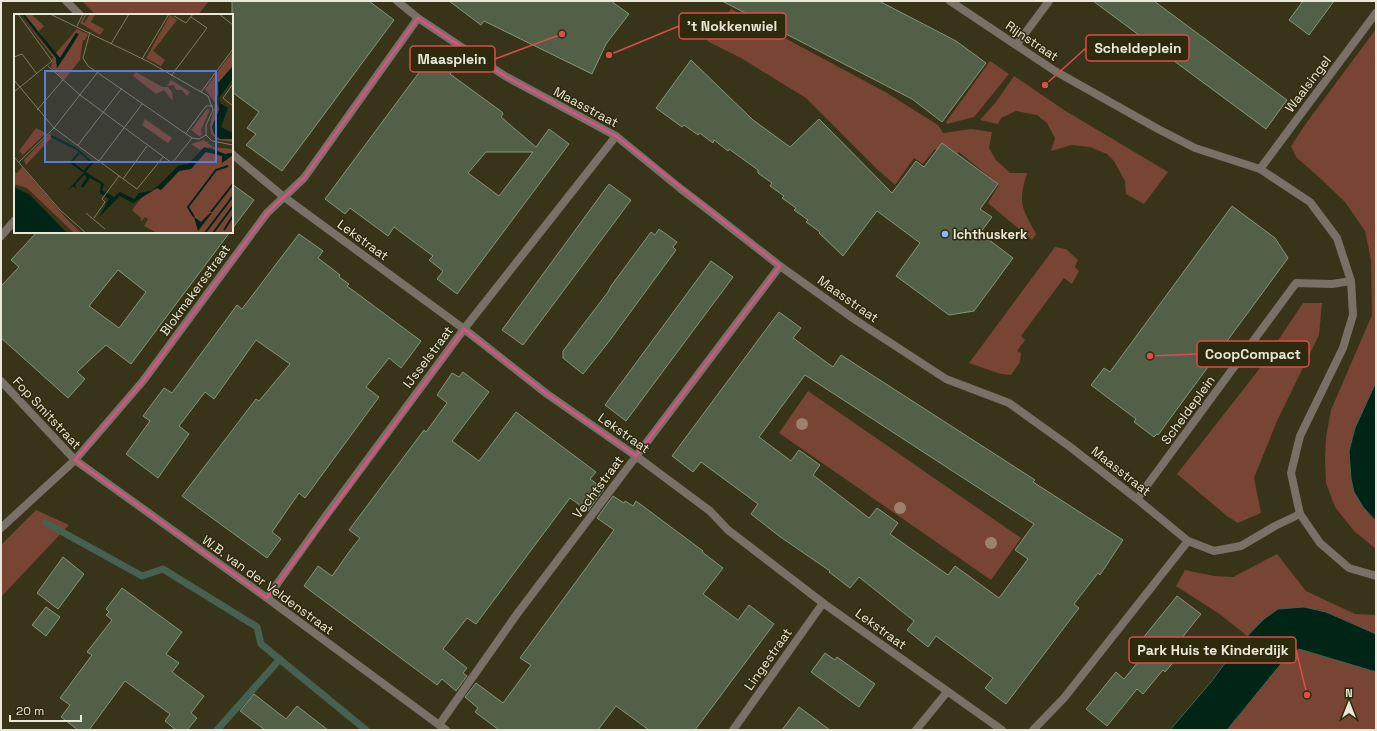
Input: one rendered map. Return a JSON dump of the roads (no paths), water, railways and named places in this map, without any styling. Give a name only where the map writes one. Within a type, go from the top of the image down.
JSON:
[{"type":"street","points":[[66,1],[79,14]]},
{"type":"street","name":"Maasstraat","points":[[396,1],[418,18],[505,76],[616,136],[681,190],[780,266],[854,318],[946,379],[1009,403],[1069,446],[1188,541],[1214,551],[1241,546],[1275,526],[1300,514]]},
{"type":"street","name":"Rijnstraat","points":[[950,1],[1017,44],[1055,71],[1158,129],[1195,148],[1260,169]]},
{"type":"street","points":[[1017,44],[1049,1]]},
{"type":"street","name":"Waalsingel","points":[[1260,169],[1376,13]]},
{"type":"street","name":"Blokmakersstraat","points":[[1,528],[75,460],[143,381],[267,213],[304,178],[418,18]]},
{"type":"street","name":"IJsselstraat","points":[[267,598],[324,517],[464,329],[616,136]]},
{"type":"street","name":"Lekstraat","points":[[233,155],[284,197],[464,329],[548,394],[636,456],[710,511],[728,530],[823,603],[1002,730]]},
{"type":"street","points":[[1260,169],[1310,202],[1337,238],[1351,281],[1353,315],[1343,348],[1300,436],[1291,473],[1300,514],[1320,543],[1349,568],[1376,576]]},
{"type":"street","points":[[1,236],[14,221]]},
{"type":"street","name":"Vechtstraat","points":[[442,728],[496,644],[780,266]]},
{"type":"street","name":"Scheldeplein","points":[[1137,499],[1296,283],[1332,284],[1351,281]]},
{"type":"street","name":"Fop Smitstraat","points":[[1,382],[75,460]]},
{"type":"street","name":"W.B. van der Veldenstraat","points":[[75,460],[267,598],[442,728]]},
{"type":"street","points":[[1032,730],[1064,698],[1188,541]]},
{"type":"street","name":"Lingestraat","points":[[733,730],[823,603]]},
{"type":"street","points":[[916,730],[947,692]]},
{"type":"waterway","points":[[46,523],[142,576],[163,569],[257,627],[261,644],[366,730]]},
{"type":"waterway","points":[[217,730],[280,659]]},
{"type":"place","name":"Maasplein","points":[[562,34]]},
{"type":"place","name":"'t Nokkenwiel","points":[[609,55]]},
{"type":"place","name":"Scheldeplein","points":[[1045,85]]},
{"type":"place","name":"Ichthuskerk","points":[[945,234]]},
{"type":"place","name":"CoopCompact","points":[[1150,356]]},
{"type":"place","name":"Park Huis te Kinderdijk","points":[[1307,695]]}]
